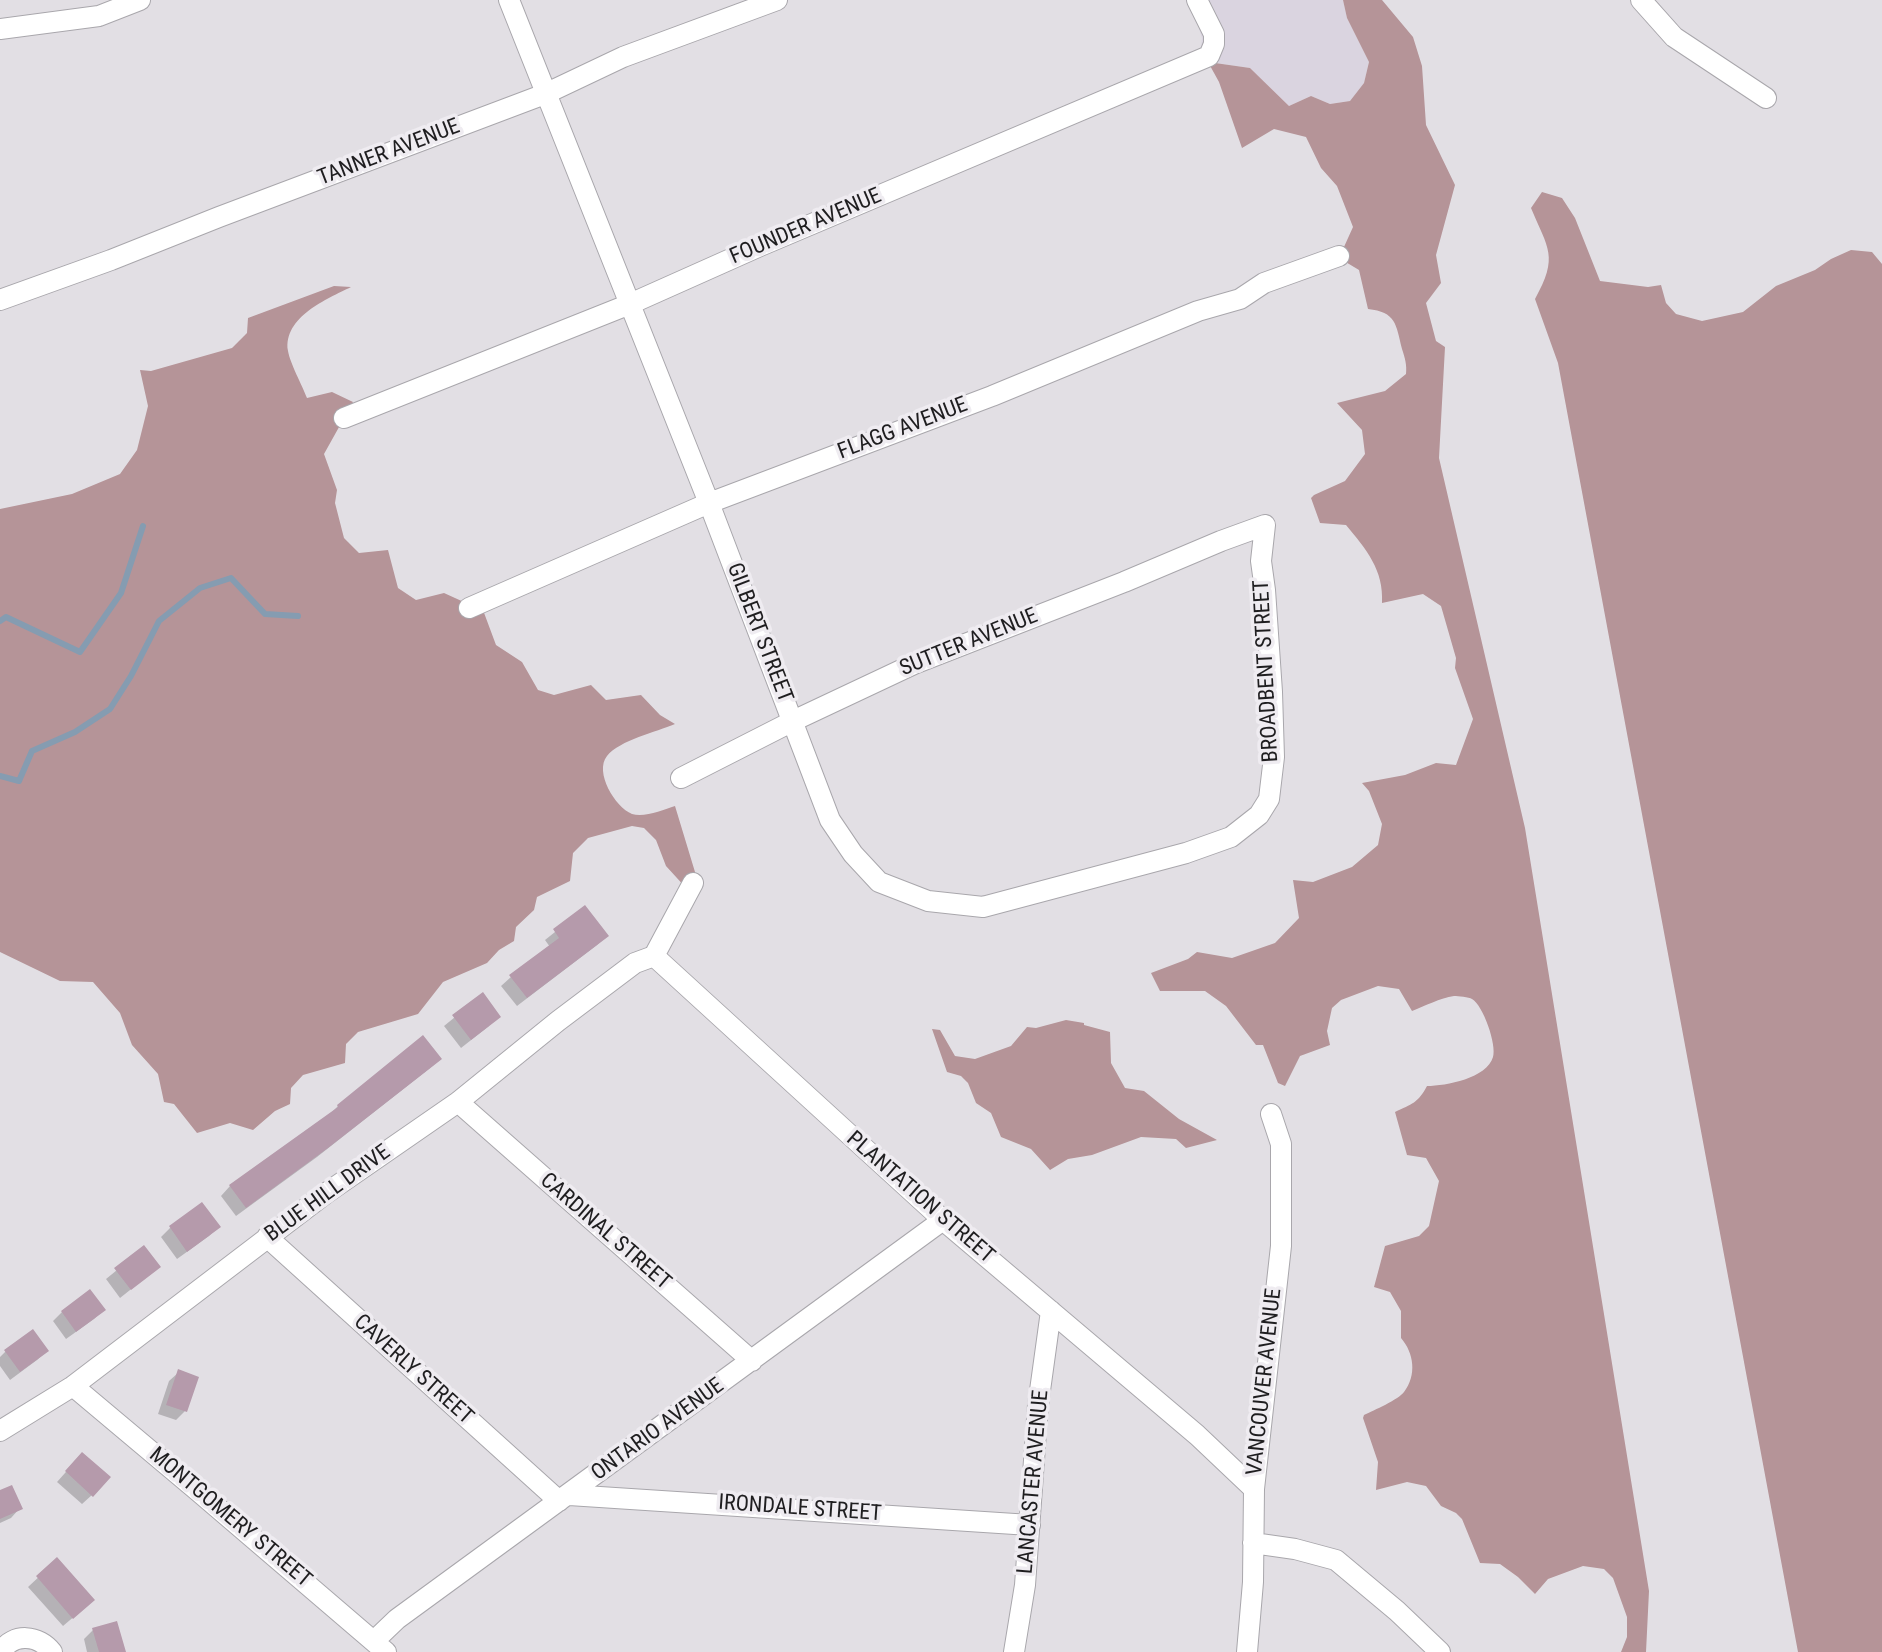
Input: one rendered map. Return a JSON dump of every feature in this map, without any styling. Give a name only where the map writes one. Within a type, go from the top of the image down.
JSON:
[{"type":"street","points":[[0,29],[99,16],[140,0]]},
{"type":"street","name":"GILBERT STREET","points":[[509,0],[709,503],[830,820],[853,854],[879,882],[928,901],[983,907],[1186,853],[1231,837],[1259,815]]},
{"type":"street","name":"TANNER AVENUE","points":[[0,300],[545,94],[623,57],[777,0]]},
{"type":"street","name":"FOUNDER AVENUE","points":[[344,418],[630,304],[1209,56],[1214,34],[1197,0]]},
{"type":"street","points":[[1641,0],[1674,37],[1766,98]]},
{"type":"street","name":"FLAGG AVENUE","points":[[469,608],[709,503],[992,396],[1198,311],[1240,299],[1264,283],[1339,256]]},
{"type":"street","name":"SUTTER AVENUE","points":[[681,778],[914,664],[1265,525]]},
{"type":"street","name":"BROADBENT STREET","points":[[1259,815],[1269,799],[1274,757],[1261,561],[1265,525]]},
{"type":"street","points":[[654,956],[693,883]]},
{"type":"street","name":"BLUE HILL DRIVE","points":[[0,1431],[73,1386],[325,1194],[458,1102],[635,963],[654,956]]},
{"type":"street","name":"PLANTATION STREET","points":[[654,956],[943,1220],[1197,1435],[1254,1489]]},
{"type":"street","name":"CARDINAL STREET","points":[[458,1102],[752,1361]]},
{"type":"street","name":"VANCOUVER AVENUE","points":[[1247,1652],[1253,1582],[1254,1489],[1281,1246],[1281,1144],[1271,1114]]},
{"type":"street","name":"ONTARIO AVENUE","points":[[380,1646],[397,1619],[943,1220]]},
{"type":"street","name":"CAVERLY STREET","points":[[267,1237],[564,1498]]},
{"type":"street","name":"LANCASTER AVENUE","points":[[1014,1652],[1025,1585],[1038,1405],[1051,1311]]},
{"type":"street","name":"MONTGOMERY STREET","points":[[73,1386],[380,1646]]},
{"type":"street","name":"IRONDALE STREET","points":[[564,1498],[1030,1525]]},
{"type":"street","points":[[1253,1543],[1295,1549],[1336,1560],[1440,1652]]},
{"type":"street","points":[[1,1652],[16,1639],[30,1638],[43,1643],[52,1652]]},
{"type":"shaded area","points":[[1190,0],[1343,0],[1347,18],[1369,62],[1364,83],[1350,101],[1330,104],[1311,96],[1289,106],[1250,68],[1200,59],[1202,38]]},
{"type":"shaded area","points":[[1343,0],[1382,0],[1413,37],[1422,66],[1426,125],[1455,185],[1436,255],[1441,283],[1426,303],[1436,341],[1445,347],[1439,458],[1525,828],[1649,1591],[1646,1652],[1621,1652],[1627,1637],[1627,1617],[1613,1578],[1604,1569],[1583,1566],[1548,1579],[1535,1594],[1500,1564],[1480,1563],[1462,1519],[1441,1506],[1426,1486],[1407,1482],[1376,1490],[1378,1462],[1363,1418],[1404,1392],[1411,1378],[1412,1364],[1409,1350],[1401,1338],[1401,1311],[1390,1292],[1374,1287],[1385,1246],[1419,1236],[1429,1226],[1439,1181],[1426,1158],[1407,1155],[1395,1112],[1414,1102],[1427,1086],[1465,1079],[1489,1064],[1493,1057],[1493,1044],[1485,1017],[1476,1003],[1471,998],[1454,996],[1412,1011],[1399,989],[1378,986],[1341,1000],[1332,1008],[1327,1031],[1330,1045],[1300,1056],[1285,1086],[1278,1083],[1263,1045],[1256,1045],[1226,1006],[1205,991],[1160,991],[1151,973],[1188,959],[1197,952],[1232,958],[1275,943],[1299,918],[1293,880],[1313,882],[1352,867],[1378,845],[1382,824],[1369,791],[1362,783],[1405,775],[1436,763],[1456,765],[1473,719],[1455,668],[1456,658],[1441,606],[1423,594],[1382,603],[1380,580],[1367,552],[1346,525],[1320,523],[1311,498],[1345,481],[1365,454],[1362,430],[1337,403],[1385,391],[1406,374],[1406,362],[1396,326],[1389,316],[1368,309],[1359,270],[1339,258],[1353,227],[1337,186],[1321,168],[1306,137],[1274,129],[1242,148],[1219,82],[1208,62],[1250,68],[1289,106],[1311,96],[1330,104],[1350,101],[1364,83],[1369,62],[1347,18]]},
{"type":"shaded area","points":[[1542,192],[1562,198],[1575,218],[1600,281],[1648,287],[1661,285],[1666,303],[1676,314],[1702,321],[1743,312],[1776,286],[1815,270],[1851,250],[1872,252],[1882,264],[1882,1652],[1798,1652],[1558,363],[1535,299],[1549,262],[1546,243],[1531,208]]},
{"type":"shaded area","points":[[334,286],[351,287],[299,319],[288,339],[288,351],[307,398],[332,392],[353,402],[324,454],[337,490],[335,503],[344,538],[359,553],[388,550],[398,588],[416,600],[444,593],[466,603],[480,602],[496,645],[522,662],[538,690],[554,695],[591,685],[606,700],[641,695],[660,715],[675,724],[620,745],[607,756],[603,771],[613,797],[632,814],[648,814],[675,806],[695,872],[693,883],[687,889],[666,866],[656,840],[644,828],[632,826],[588,838],[573,853],[570,881],[537,897],[534,910],[516,927],[514,941],[499,950],[487,963],[443,982],[418,1014],[358,1032],[346,1044],[345,1063],[303,1075],[291,1088],[290,1104],[275,1111],[253,1130],[230,1123],[197,1133],[174,1104],[164,1102],[158,1074],[132,1045],[120,1013],[93,982],[60,981],[0,952],[0,509],[72,494],[120,474],[137,450],[148,406],[140,370],[151,371],[232,348],[247,333],[248,318]]},
{"type":"shaded area","points":[[1066,1020],[1110,1032],[1111,1063],[1125,1088],[1144,1091],[1179,1119],[1217,1140],[1186,1148],[1176,1139],[1141,1137],[1092,1155],[1068,1159],[1050,1170],[1031,1149],[1001,1137],[991,1113],[976,1103],[968,1083],[961,1076],[947,1072],[932,1029],[940,1030],[955,1056],[975,1059],[1011,1046],[1027,1027],[1036,1028]]},
{"type":"building","points":[[585,905],[609,936],[527,998],[509,975],[559,938],[553,929]]},
{"type":"building","points":[[483,992],[501,1017],[471,1040],[452,1015]]},
{"type":"building","points":[[423,1035],[442,1059],[246,1208],[229,1185],[338,1107]]},
{"type":"building","points":[[202,1202],[221,1227],[187,1252],[169,1226]]},
{"type":"building","points":[[144,1245],[161,1267],[131,1290],[114,1268]]},
{"type":"building","points":[[90,1289],[106,1310],[76,1332],[61,1311]]},
{"type":"building","points":[[33,1329],[49,1351],[20,1372],[4,1350]]},
{"type":"building","points":[[178,1369],[199,1377],[187,1412],[166,1405]]},
{"type":"building","points":[[82,1452],[111,1477],[93,1497],[65,1471]]},
{"type":"building","points":[[12,1485],[23,1509],[0,1519],[0,1490]]},
{"type":"building","points":[[57,1557],[95,1600],[73,1619],[36,1576]]},
{"type":"building","points":[[117,1621],[126,1652],[99,1652],[92,1628]]},
{"type":"waterway","points":[[0,621],[6,617],[80,652],[121,593],[143,526]]},
{"type":"waterway","points":[[0,776],[19,781],[32,751],[75,732],[110,709],[159,621],[200,588],[231,578],[265,614],[298,616]]}]
